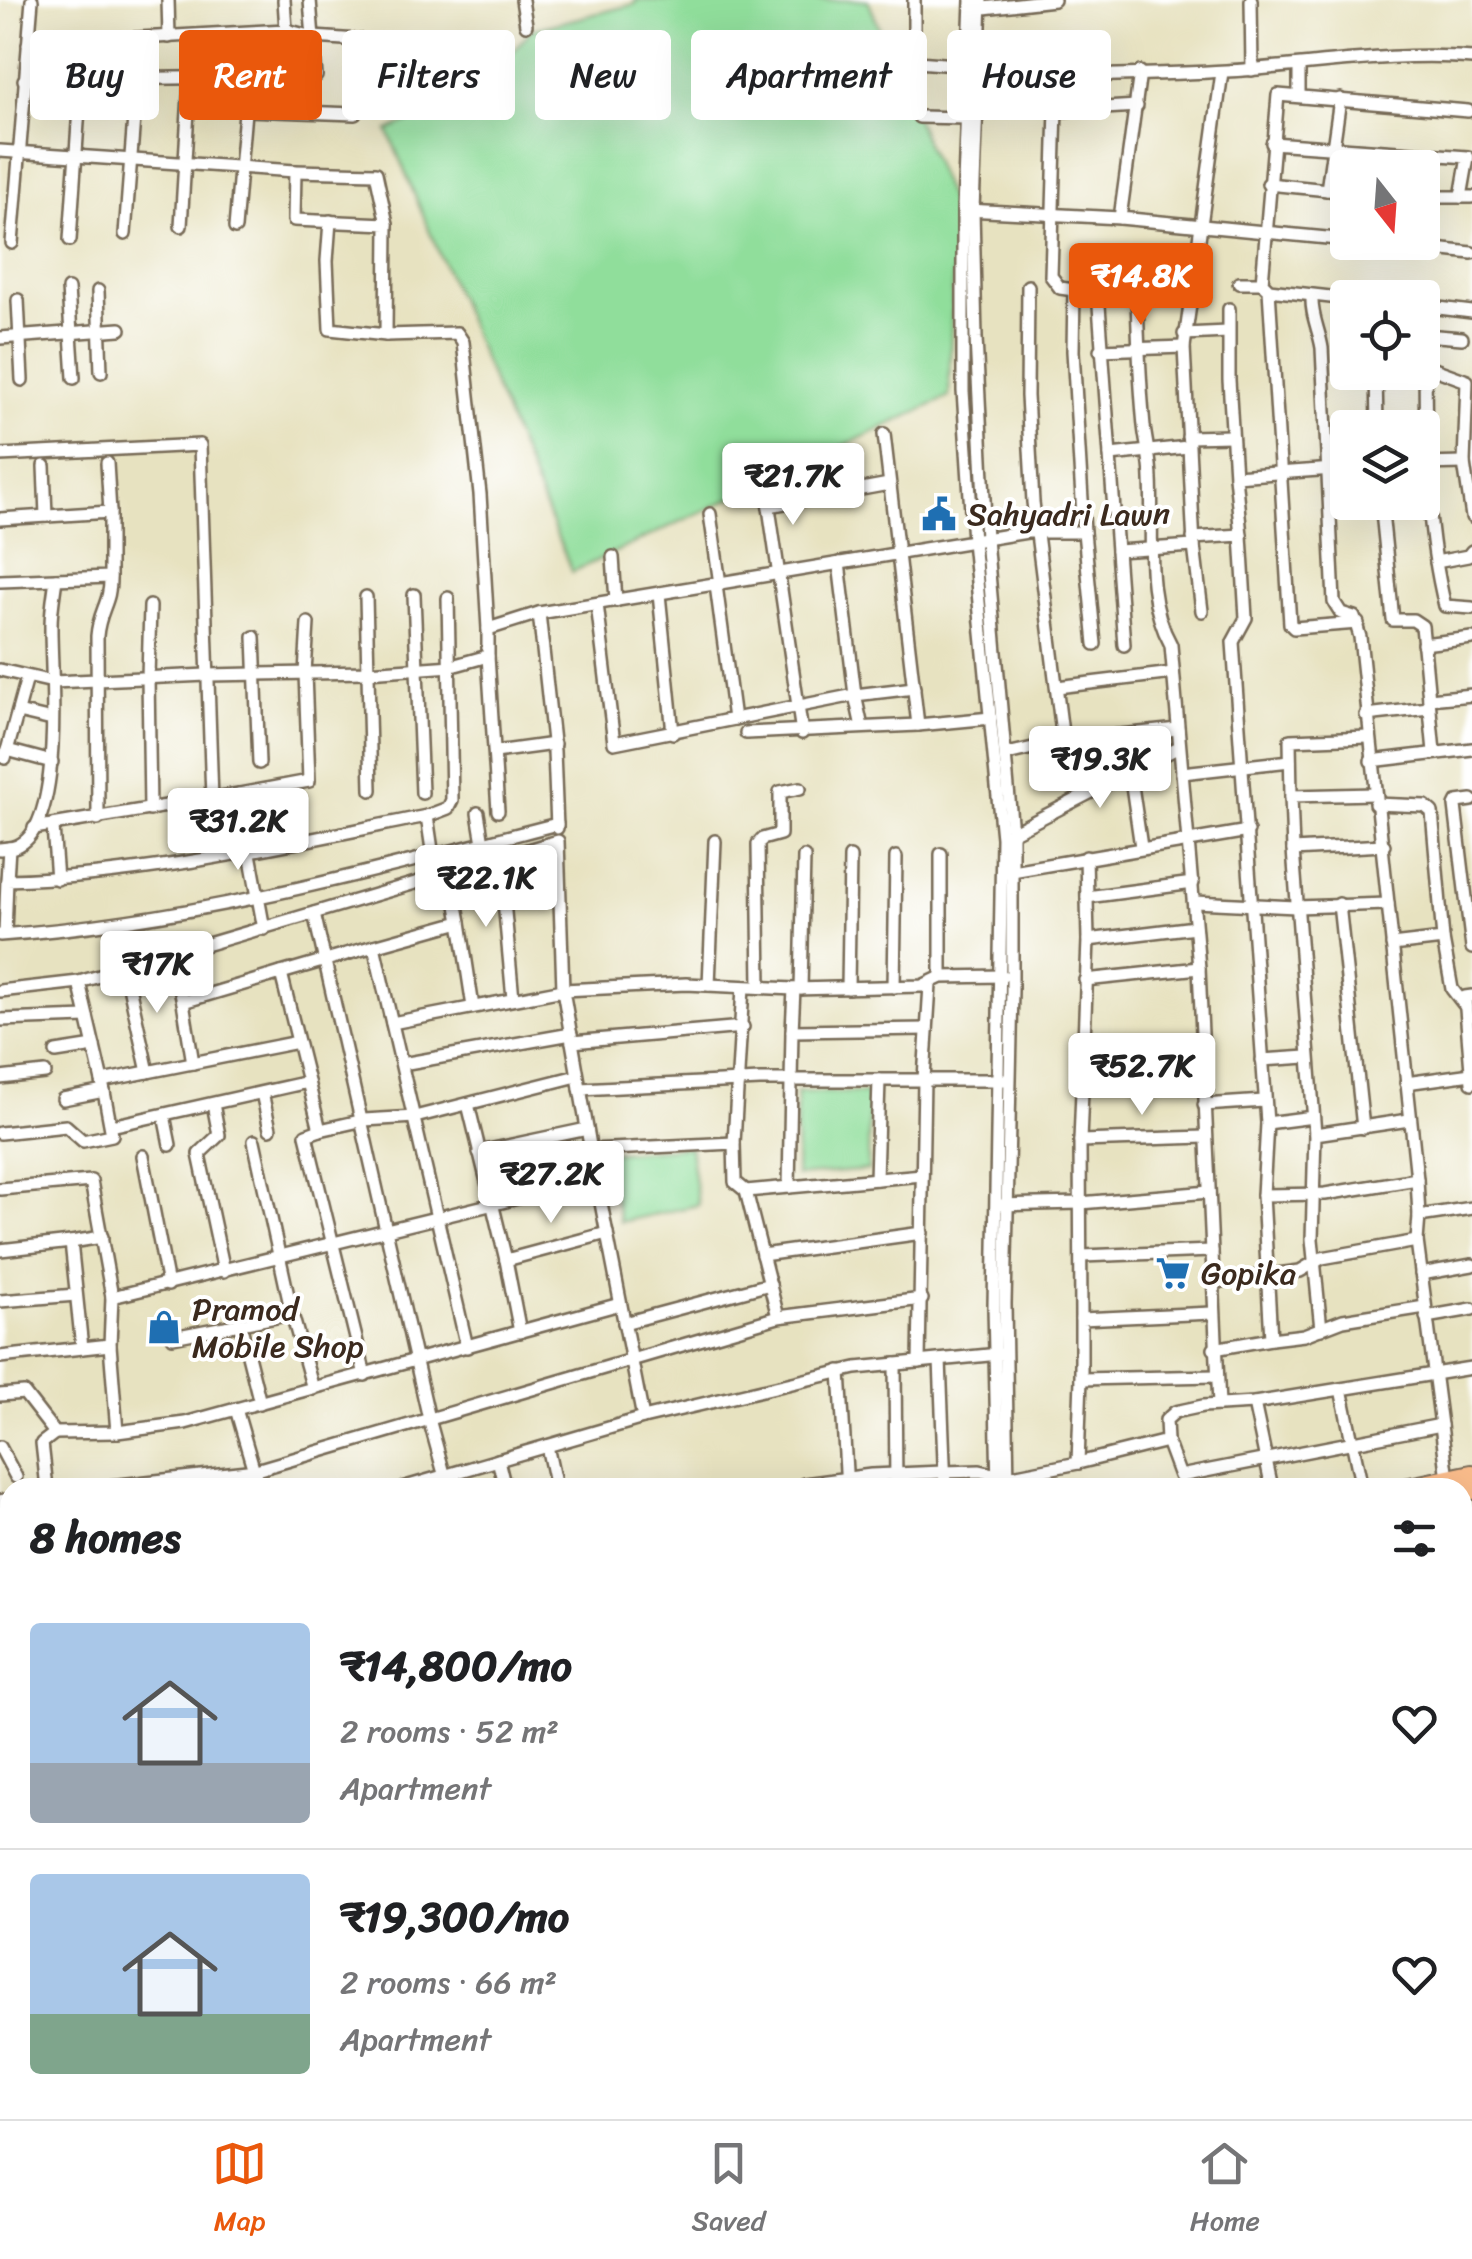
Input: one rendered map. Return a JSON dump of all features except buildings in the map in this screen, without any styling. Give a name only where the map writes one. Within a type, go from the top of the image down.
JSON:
[{"type":"street","points":[[12,242],[32,0]]},
{"type":"street","points":[[168,0],[169,36]]},
{"type":"street","points":[[284,0],[286,30]]},
{"type":"street","points":[[310,0],[312,30]]},
{"type":"street","points":[[522,0],[526,25]]},
{"type":"street","points":[[914,0],[917,62],[947,64]]},
{"type":"street","points":[[976,5],[1054,0]]},
{"type":"street","points":[[1251,0],[1252,70]]},
{"type":"street","points":[[974,30],[976,5]]},
{"type":"street","points":[[975,30],[976,5]]},
{"type":"street","points":[[28,44],[179,35]]},
{"type":"street","points":[[1111,73],[1222,72],[1423,57],[1472,58]]},
{"type":"street","points":[[1298,66],[1299,96]]},
{"type":"street","points":[[1120,218],[1140,72]]},
{"type":"street","points":[[1202,611],[1194,542],[1184,341],[1222,72]]},
{"type":"street","points":[[24,80],[30,80]]},
{"type":"street","points":[[1358,624],[1294,628],[1290,624],[1282,472],[1265,286],[1264,233],[1278,96],[1468,110]]},
{"type":"street","points":[[1327,190],[1340,99]]},
{"type":"street","points":[[1111,108],[1136,106]]},
{"type":"street","points":[[70,240],[78,120]]},
{"type":"street","points":[[124,234],[133,120]]},
{"type":"street","points":[[182,226],[187,120]]},
{"type":"street","points":[[235,228],[244,120]]},
{"type":"street","points":[[966,120],[968,210]]},
{"type":"street","points":[[971,120],[963,392],[1007,754],[1000,1354],[1003,1478]]},
{"type":"street","points":[[1056,120],[1052,276],[1060,288],[1191,298]]},
{"type":"street","points":[[1272,142],[1468,157],[1467,197],[1440,196]]},
{"type":"street","points":[[0,151],[376,173],[387,224],[386,335]]},
{"type":"street","points":[[295,171],[294,220],[387,224]]},
{"type":"street","points":[[1268,184],[1330,190]]},
{"type":"street","points":[[968,210],[1053,212],[1330,238]]},
{"type":"street","points":[[330,222],[330,329],[386,335],[447,332],[457,334],[463,342],[480,494],[498,811]]},
{"type":"street","points":[[1440,250],[1472,253]]},
{"type":"street","points":[[1240,282],[1330,298]]},
{"type":"street","points":[[1028,286],[1028,430],[1064,742]]},
{"type":"street","points":[[68,290],[74,378]]},
{"type":"street","points":[[1074,290],[1073,352],[1095,644]]},
{"type":"street","points":[[98,291],[101,372]]},
{"type":"street","points":[[1098,292],[1124,644]]},
{"type":"street","points":[[1137,295],[1152,481],[1151,548],[1156,611],[1161,629],[1172,645],[1195,902],[1218,1405]]},
{"type":"street","points":[[1312,297],[1312,316],[1322,348],[1334,602],[1341,613],[1358,624],[1420,1216],[1417,1241],[1442,1425],[1454,1478]]},
{"type":"street","points":[[18,300],[22,380]]},
{"type":"street","points":[[1440,308],[1472,312]]},
{"type":"street","points":[[1229,309],[1232,436],[1246,618],[1233,642],[1268,1123],[1263,1195],[1270,1339]]},
{"type":"street","points":[[0,338],[120,329]]},
{"type":"street","points":[[1100,350],[1140,348],[1228,332]]},
{"type":"street","points":[[1440,336],[1462,338]]},
{"type":"street","points":[[1440,371],[1467,381],[1464,463],[1472,517]]},
{"type":"street","points":[[884,434],[918,725]]},
{"type":"street","points":[[1110,455],[1232,436]]},
{"type":"street","points":[[0,455],[200,445],[212,799]]},
{"type":"street","points":[[98,818],[95,679],[98,614],[110,600],[107,463]]},
{"type":"street","points":[[1440,464],[1464,463]]},
{"type":"street","points":[[44,466],[46,516]]},
{"type":"street","points":[[1235,476],[1330,470]]},
{"type":"street","points":[[769,506],[889,484]]},
{"type":"street","points":[[766,487],[802,732]]},
{"type":"street","points":[[0,520],[110,512]]},
{"type":"street","points":[[710,514],[734,719]]},
{"type":"street","points":[[1383,520],[1393,620],[1418,621],[1422,626],[1434,752]]},
{"type":"street","points":[[1432,520],[1445,606],[1472,608]]},
{"type":"street","points":[[488,628],[539,613],[896,552],[1039,530],[1084,532]]},
{"type":"street","points":[[1117,551],[1240,535]]},
{"type":"street","points":[[979,540],[990,718],[1007,835]]},
{"type":"street","points":[[1436,562],[1468,556],[1472,551]]},
{"type":"street","points":[[613,557],[616,601]]},
{"type":"street","points":[[840,563],[862,727]]},
{"type":"street","points":[[0,581],[110,577]]},
{"type":"street","points":[[56,579],[50,623],[52,762],[34,828],[24,844],[5,848],[2,935],[68,930],[258,895],[558,824]]},
{"type":"street","points":[[659,594],[673,733]]},
{"type":"street","points":[[414,595],[422,793]]},
{"type":"street","points":[[366,597],[371,790]]},
{"type":"street","points":[[6,880],[57,878],[250,850],[427,816],[448,808],[452,800],[452,666],[448,598]]},
{"type":"street","points":[[597,604],[614,743],[855,695],[914,688]]},
{"type":"street","points":[[150,606],[150,810]]},
{"type":"street","points":[[539,613],[554,744],[563,990],[643,1418]]},
{"type":"street","points":[[34,828],[309,780],[308,623]]},
{"type":"street","points":[[254,637],[258,763]]},
{"type":"street","points":[[1423,644],[1472,638]]},
{"type":"street","points":[[0,670],[53,682],[207,674],[368,672],[452,666],[488,656]]},
{"type":"street","points":[[1057,688],[1173,673]]},
{"type":"street","points":[[27,678],[6,754],[52,762]]},
{"type":"street","points":[[1366,715],[1472,695]]},
{"type":"street","points":[[18,712],[52,720]]},
{"type":"street","points":[[746,734],[990,718]]},
{"type":"street","points":[[1007,754],[1064,742],[1178,728]]},
{"type":"street","points":[[1321,1328],[1314,1265],[1314,1134],[1296,907],[1290,740],[1368,736]]},
{"type":"street","points":[[495,752],[554,744]]},
{"type":"street","points":[[1007,835],[1180,747]]},
{"type":"street","points":[[1371,761],[1472,748]]},
{"type":"street","points":[[1182,773],[1290,761]]},
{"type":"street","points":[[1130,772],[1141,847]]},
{"type":"street","points":[[760,988],[758,844],[782,830],[780,792],[800,788]]},
{"type":"street","points":[[239,794],[264,929]]},
{"type":"street","points":[[1291,796],[1375,799],[1425,806],[1432,812],[1443,939],[1452,989],[1469,1002],[1471,1078],[1406,1083]]},
{"type":"street","points":[[1472,800],[1457,802],[1455,806],[1465,832],[1472,948]]},
{"type":"street","points":[[478,813],[483,843]]},
{"type":"street","points":[[427,816],[436,877]]},
{"type":"street","points":[[53,826],[57,878]]},
{"type":"street","points":[[1007,872],[1248,831]]},
{"type":"street","points":[[0,992],[79,982],[558,841]]},
{"type":"street","points":[[709,985],[714,841]]},
{"type":"street","points":[[1293,850],[1384,846]]},
{"type":"street","points":[[941,854],[942,976]]},
{"type":"street","points":[[789,1187],[792,1030],[798,989],[804,857]]},
{"type":"street","points":[[848,988],[850,857]]},
{"type":"street","points":[[894,987],[896,857]]},
{"type":"street","points":[[1078,1463],[1080,1141],[1088,940],[1086,857]]},
{"type":"street","points":[[500,858],[513,999]]},
{"type":"street","points":[[451,872],[473,1007]]},
{"type":"street","points":[[1087,897],[1193,883]]},
{"type":"street","points":[[1195,902],[1296,907],[1388,904]]},
{"type":"street","points":[[1339,904],[1363,1128]]},
{"type":"street","points":[[314,913],[445,1478]]},
{"type":"street","points":[[184,1002],[460,922]]},
{"type":"street","points":[[1088,940],[1195,928]]},
{"type":"street","points":[[1392,945],[1443,939]]},
{"type":"street","points":[[374,946],[467,1347]]},
{"type":"street","points":[[172,955],[193,1063]]},
{"type":"street","points":[[125,968],[148,1072]]},
{"type":"street","points":[[1085,980],[1199,968]]},
{"type":"street","points":[[280,973],[320,1130]]},
{"type":"street","points":[[392,1023],[563,990],[709,985],[798,989],[894,987],[930,985],[942,976],[1006,975]]},
{"type":"street","points":[[0,1133],[66,1126],[83,1141],[112,1134],[79,982]]},
{"type":"street","points":[[919,1362],[924,1080],[930,985]]},
{"type":"street","points":[[744,987],[735,1182],[746,1191],[778,1317]]},
{"type":"street","points":[[0,1020],[87,1017]]},
{"type":"street","points":[[402,1064],[571,1038],[742,1028]]},
{"type":"street","points":[[792,1030],[927,1029]]},
{"type":"street","points":[[62,1099],[148,1072],[298,1042]]},
{"type":"street","points":[[56,1052],[94,1046]]},
{"type":"street","points":[[1262,1060],[1307,1057]]},
{"type":"street","points":[[0,1078],[45,1073]]},
{"type":"street","points":[[876,1180],[879,1080]]},
{"type":"street","points":[[365,1375],[306,1134],[364,1120],[415,1117],[579,1082],[1004,1080]]},
{"type":"street","points":[[110,1126],[308,1082]]},
{"type":"street","points":[[262,1093],[270,1129]]},
{"type":"street","points":[[1204,1105],[1264,1101]]},
{"type":"street","points":[[213,1104],[219,1135],[199,1154],[224,1271]]},
{"type":"street","points":[[468,1104],[520,1332]]},
{"type":"street","points":[[164,1115],[170,1146]]},
{"type":"street","points":[[1268,1123],[1313,1117]]},
{"type":"street","points":[[1314,1134],[1409,1120]]},
{"type":"street","points":[[479,1152],[587,1130]]},
{"type":"street","points":[[1080,1141],[1205,1137]]},
{"type":"street","points":[[254,1141],[312,1389]]},
{"type":"street","points":[[590,1150],[734,1143]]},
{"type":"street","points":[[143,1156],[168,1284]]},
{"type":"street","points":[[746,1191],[922,1176]]},
{"type":"street","points":[[1263,1195],[1312,1194],[1416,1179]]},
{"type":"street","points":[[0,1190],[90,1180],[112,1297],[110,1346],[118,1432]]},
{"type":"street","points":[[112,1297],[596,1180]]},
{"type":"street","points":[[1002,1205],[1210,1192]]},
{"type":"street","points":[[1420,1216],[1472,1208]]},
{"type":"street","points":[[506,1260],[606,1233]]},
{"type":"street","points":[[762,1255],[922,1233]]},
{"type":"street","points":[[0,1250],[102,1237]]},
{"type":"street","points":[[1214,1282],[1267,1278],[1314,1265],[1322,1258],[1417,1241]]},
{"type":"street","points":[[71,1242],[82,1348]]},
{"type":"street","points":[[1082,1256],[1212,1251]]},
{"type":"street","points":[[1421,1274],[1472,1265]]},
{"type":"street","points":[[624,1322],[770,1284]]},
{"type":"street","points":[[0,1302],[76,1294]]},
{"type":"street","points":[[183,1478],[256,1470],[778,1317],[922,1298]]},
{"type":"street","points":[[46,1478],[42,1444],[56,1433],[118,1432],[184,1423],[620,1304]]},
{"type":"street","points":[[1214,1349],[1290,1338],[1342,1320],[1472,1309]]},
{"type":"street","points":[[1081,1319],[1212,1313]]},
{"type":"street","points":[[173,1337],[292,1314]]},
{"type":"street","points":[[240,1323],[260,1403]]},
{"type":"street","points":[[0,1357],[110,1346]]},
{"type":"street","points":[[453,1478],[498,1460],[643,1418],[840,1372],[1000,1354]]},
{"type":"street","points":[[940,1360],[944,1478]]},
{"type":"street","points":[[895,1364],[896,1478]]},
{"type":"street","points":[[1442,1425],[1177,1475],[1168,1441],[1169,1414],[1472,1368]]},
{"type":"street","points":[[840,1372],[846,1478]]},
{"type":"street","points":[[1081,1380],[1216,1376]]},
{"type":"street","points":[[1341,1389],[1360,1478]]},
{"type":"street","points":[[0,1395],[24,1392],[56,1433]]},
{"type":"street","points":[[1254,1403],[1270,1478]]},
{"type":"street","points":[[236,1409],[258,1478]]},
{"type":"street","points":[[1019,1478],[1168,1441]]},
{"type":"street","points":[[548,1446],[554,1478]]},
{"type":"street","points":[[0,1447],[16,1477]]},
{"type":"street","points":[[498,1460],[502,1478]]},
{"type":"street","points":[[1210,1470],[1211,1478]]},
{"type":"street","points":[[912,1478],[944,1472],[980,1472],[994,1478]]},
{"type":"green space","points":[[635,0],[868,0],[880,30],[691,30],[691,120],[917,120],[955,214],[949,397],[572,572],[388,131],[411,120],[515,120],[515,49],[530,30],[635,4]]},
{"type":"green space","points":[[797,1092],[869,1093],[868,1170],[796,1176]]},
{"type":"green space","points":[[690,1147],[698,1205],[620,1222],[605,1153]]},
{"type":"place","name":"Sahyadri Lawn","points":[[939,514]]},
{"type":"place","name":"Gopika","points":[[1173,1273]]},
{"type":"place","name":"Pramod Mobile Shop","points":[[164,1327]]}]
